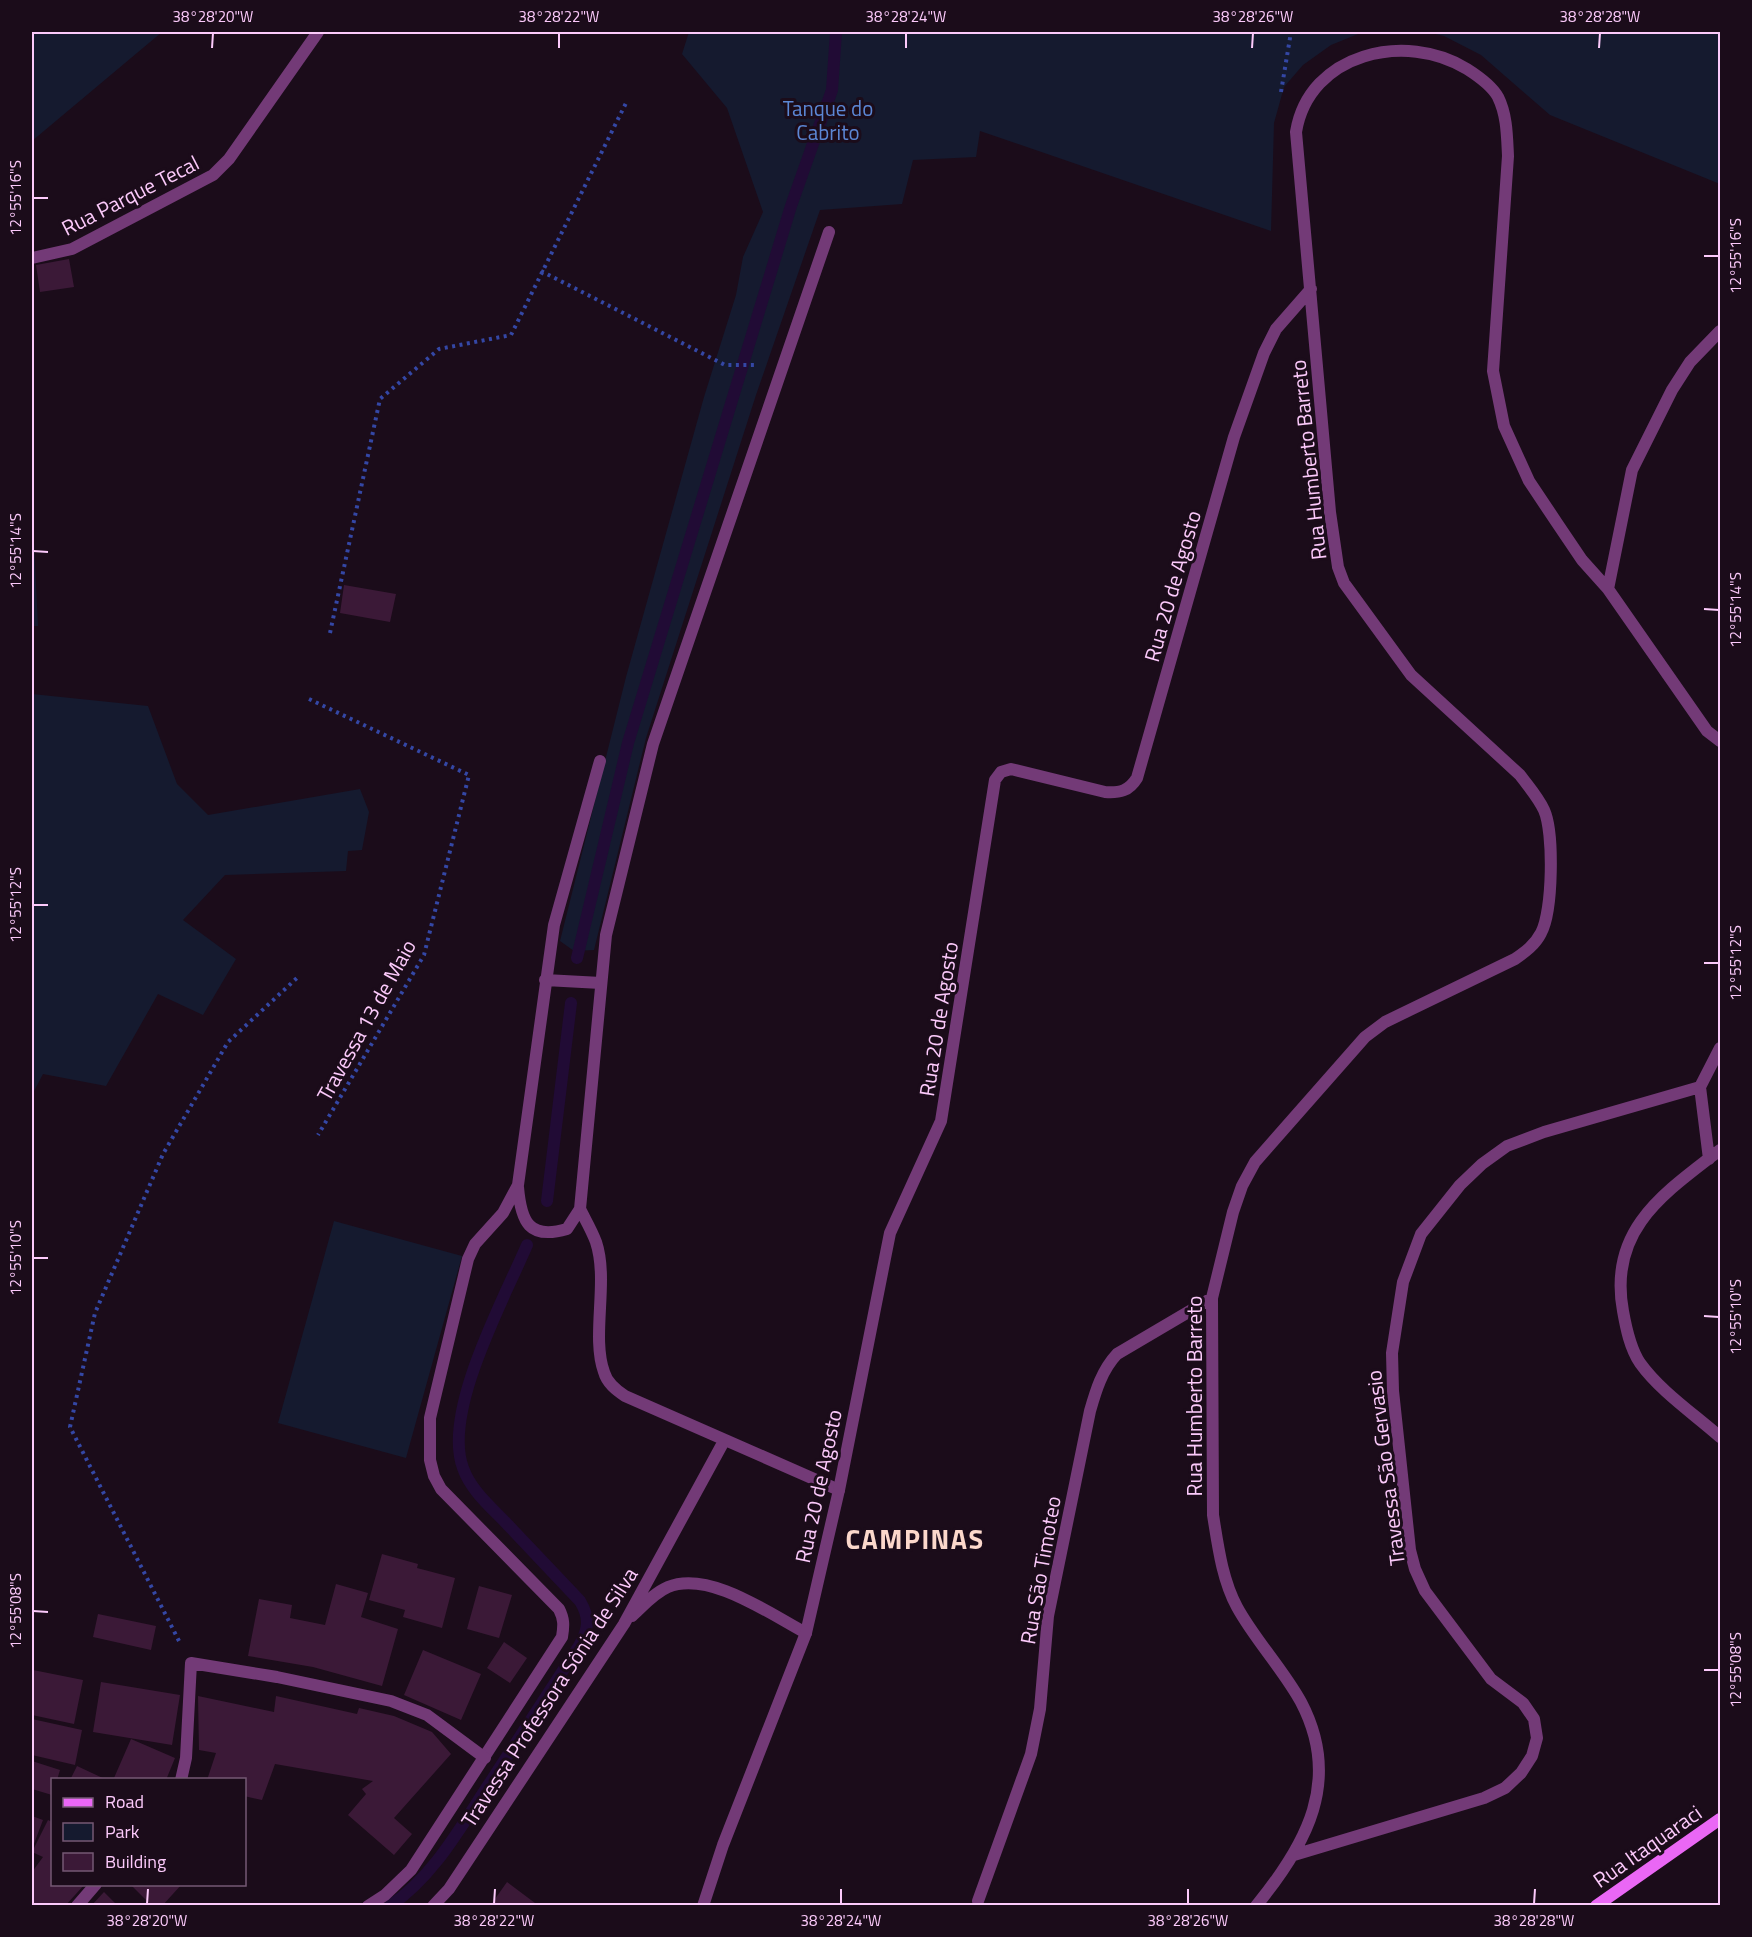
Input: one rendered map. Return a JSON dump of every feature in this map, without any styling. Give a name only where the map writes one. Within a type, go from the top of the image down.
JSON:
[{"type":"street","name":"Rua Parque Tecal","points":[[32,258],[72,249],[213,175],[229,159],[318,32]]},
{"type":"street","name":"Rua Humberto Barreto","points":[[1256,1905],[1294,1855],[1320,1782],[1321,1760],[1316,1738],[1300,1701],[1237,1607],[1226,1581],[1219,1550],[1213,1515],[1212,1298],[1222,1247],[1242,1186],[1263,1153],[1365,1037],[1385,1022],[1515,959],[1530,948],[1541,933],[1547,915],[1550,831],[1544,810],[1535,794],[1520,775],[1411,675],[1344,583],[1338,567],[1296,132],[1302,105],[1321,82],[1351,60],[1373,54],[1397,52],[1438,54],[1475,74],[1497,96],[1507,130],[1508,156],[1493,371],[1504,426],[1529,481],[1582,560],[1608,589],[1707,731],[1720,741]]},
{"type":"street","points":[[518,1185],[520,1210],[527,1223],[539,1233],[551,1233],[567,1228],[580,1209],[606,935],[653,744],[829,232]]},
{"type":"street","name":"Rua 20 de Agosto","points":[[703,1905],[723,1845],[806,1633],[839,1490],[890,1233],[941,1121],[995,780],[1001,772],[1011,769],[1105,792],[1120,793],[1132,786],[1137,778],[1234,437],[1264,353],[1276,330],[1311,289]]},
{"type":"street","points":[[1608,589],[1632,470],[1672,390],[1690,362],[1720,331]]},
{"type":"street","name":"Travessa Professora Sônia de Silva","points":[[368,1905],[385,1895],[411,1870],[562,1637],[564,1620],[559,1609],[441,1490],[430,1460],[430,1418],[468,1259],[476,1244],[503,1213],[518,1185],[554,925],[600,761]]},
{"type":"street","points":[[545,980],[601,983]]},
{"type":"street","points":[[1709,1159],[1700,1087],[1720,1048]]},
{"type":"street","name":"Travessa São Gervasio","points":[[1294,1855],[1484,1798],[1505,1788],[1521,1773],[1532,1756],[1537,1738],[1534,1719],[1523,1703],[1491,1679],[1425,1591],[1410,1550],[1393,1391],[1392,1353],[1403,1282],[1421,1234],[1460,1185],[1482,1164],[1507,1146],[1544,1132],[1700,1087]]},
{"type":"street","points":[[1720,1150],[1645,1213],[1632,1233],[1621,1267],[1621,1302],[1626,1332],[1640,1362],[1666,1390],[1720,1437]]},
{"type":"street","points":[[580,1209],[596,1242],[601,1358],[604,1374],[614,1388],[625,1396],[724,1442],[839,1490]]},
{"type":"street","name":"Rua São Timoteo","points":[[978,1901],[1031,1754],[1040,1709],[1048,1616],[1090,1411],[1098,1384],[1107,1366],[1117,1354],[1212,1298]]},
{"type":"street","name":"Travessa Professora Sônia de Silva","points":[[433,1905],[449,1889],[624,1624],[724,1442]]},
{"type":"street","points":[[624,1624],[666,1588],[680,1583],[695,1583],[722,1590],[806,1633]]},
{"type":"street","points":[[181,1778],[186,1758],[191,1663],[277,1677],[391,1701],[427,1715],[485,1758]]},
{"type":"street","name":"Rua Itaquaraci","points":[[1596,1905],[1720,1819]]},
{"type":"street","points":[[77,1905],[94,1886]]},
{"type":"path","points":[[1291,32],[1280,91],[1302,105]]},
{"type":"path","points":[[330,633],[380,399],[439,349],[511,335],[627,101]]},
{"type":"path","points":[[541,271],[725,365],[761,365]]},
{"type":"path","name":"Travessa 13 de Maio","points":[[309,699],[469,775],[424,955],[318,1135]]},
{"type":"path","points":[[191,1663],[70,1427],[95,1313],[163,1154],[228,1042],[298,977]]},
{"type":"green space","points":[[32,32],[162,32],[32,141]]},
{"type":"green space","name":"Tanque do Cabrito","points":[[689,32],[1363,32],[1331,45],[1303,65],[1284,87],[1274,123],[1271,231],[980,131],[976,157],[913,160],[902,204],[820,210],[756,395],[646,738],[594,950],[574,951],[560,941],[626,677],[704,397],[736,295],[743,257],[763,212],[727,108],[682,54]]},
{"type":"green space","points":[[1427,32],[1720,32],[1720,184],[1550,115],[1481,55],[1444,36]]},
{"type":"green space","points":[[32,500],[38,626],[32,626]]},
{"type":"green space","points":[[32,694],[148,706],[177,784],[208,815],[360,789],[369,812],[362,850],[348,851],[346,871],[225,875],[183,920],[236,959],[203,1015],[158,994],[106,1086],[43,1074],[32,1095]]},
{"type":"green space","points":[[334,1221],[462,1256],[406,1458],[278,1423]]},
{"type":"building","points":[[69,259],[74,287],[40,292],[36,265]]},
{"type":"building","points":[[344,585],[396,594],[390,622],[340,613]]},
{"type":"building","points":[[382,1554],[418,1564],[417,1568],[455,1578],[442,1628],[403,1617],[405,1610],[369,1600]]},
{"type":"building","points":[[336,1584],[368,1593],[361,1617],[398,1629],[382,1686],[313,1667],[248,1656],[259,1599],[292,1605],[290,1618],[325,1625]]},
{"type":"building","points":[[479,1586],[512,1595],[499,1638],[467,1629]]},
{"type":"building","points":[[98,1614],[156,1626],[151,1650],[93,1637]]},
{"type":"building","points":[[504,1642],[527,1658],[510,1683],[487,1668]]},
{"type":"building","points":[[423,1650],[481,1674],[461,1720],[404,1695]]},
{"type":"building","points":[[33,1670],[83,1680],[74,1724],[32,1715]]},
{"type":"building","points":[[101,1682],[180,1695],[172,1745],[93,1732]]},
{"type":"building","points":[[198,1696],[274,1712],[276,1696],[357,1714],[359,1708],[394,1716],[432,1732],[451,1754],[394,1818],[412,1834],[394,1855],[348,1815],[366,1794],[362,1789],[373,1781],[275,1764],[262,1800],[246,1796],[246,1778],[208,1778],[216,1753],[199,1750]]},
{"type":"building","points":[[32,1719],[82,1730],[75,1765],[32,1755]]},
{"type":"building","points":[[131,1739],[175,1758],[167,1778],[114,1778]]},
{"type":"building","points":[[32,1761],[60,1770],[58,1778],[51,1778],[51,1795],[32,1789]]},
{"type":"building","points":[[77,1766],[103,1778],[71,1778]]},
{"type":"building","points":[[32,1816],[43,1820],[32,1849]]},
{"type":"building","points":[[48,1820],[51,1822],[51,1886],[83,1886],[65,1906],[32,1906],[32,1872],[43,1857],[32,1852]]},
{"type":"building","points":[[507,1882],[539,1906],[490,1906]]},
{"type":"building","points":[[132,1886],[180,1886],[162,1906],[152,1906]]},
{"type":"building","points":[[104,1892],[118,1906],[91,1906]]},
{"type":"waterway","points":[[577,958],[628,743],[791,206],[832,90],[836,32]]},
{"type":"waterway","points":[[547,1201],[571,1003]]},
{"type":"waterway","points":[[390,1906],[421,1880],[446,1849],[585,1634],[587,1618],[580,1601],[477,1492],[463,1468],[459,1445],[461,1417],[468,1387],[491,1325],[527,1245]]},
{"type":"district","name":"CAMPINAS","points":[[915,1538]]}]
